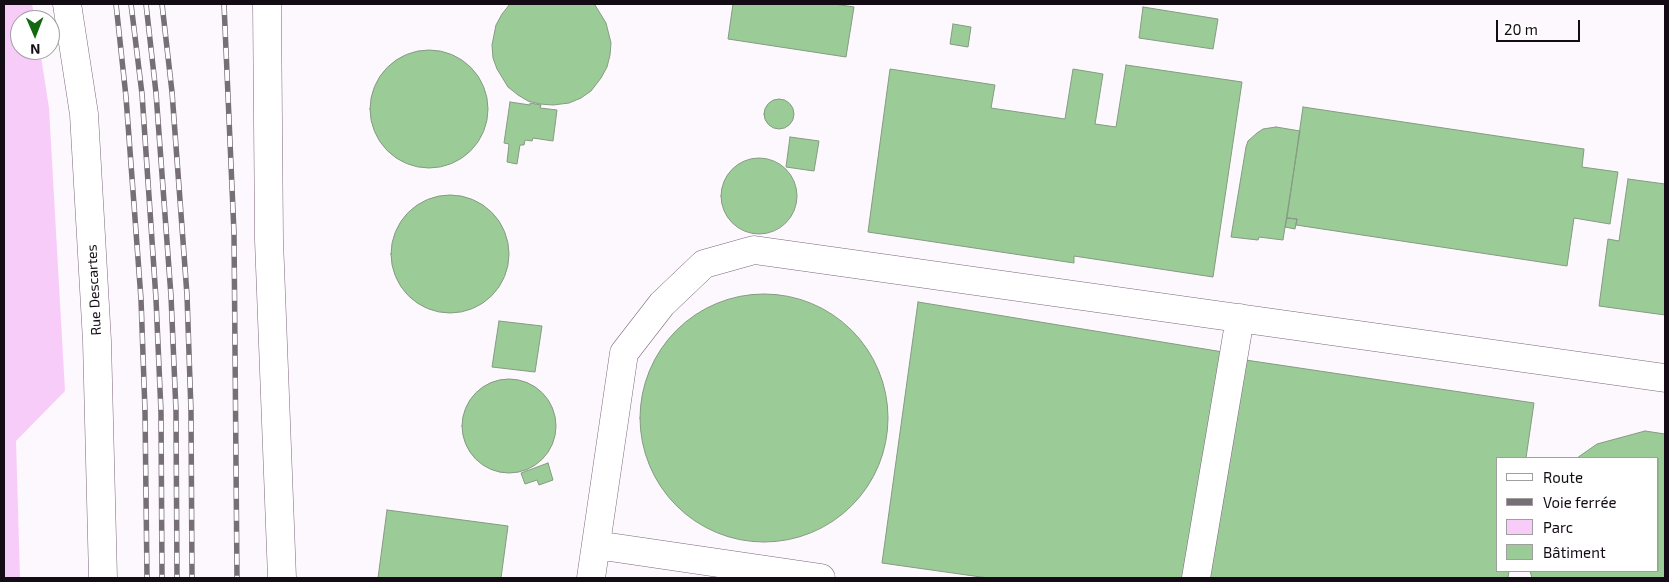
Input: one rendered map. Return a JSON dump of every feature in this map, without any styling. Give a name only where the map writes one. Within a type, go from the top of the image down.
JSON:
[{"type":"street","name":"Rue Descartes","points":[[67,4],[84,114],[97,341],[103,578]]},
{"type":"street","points":[[267,4],[269,240],[282,578]]},
{"type":"street","points":[[591,578],[624,353],[662,304],[704,264],[754,250],[1665,378]]},
{"type":"street","points":[[1196,578],[1240,318]]},
{"type":"street","points":[[596,545],[821,578]]},
{"type":"green space","points":[[4,4],[32,4],[33,10],[10,10],[10,60],[42,60],[49,108],[65,391],[16,441],[20,578],[4,578]]},
{"type":"building","points":[[510,4],[595,5],[606,23],[611,43],[607,67],[591,91],[569,103],[553,105],[528,101],[508,87],[497,69],[493,58],[492,45],[496,25]]},
{"type":"building","points":[[733,4],[834,4],[854,7],[846,57],[728,39]]},
{"type":"building","points":[[1143,7],[1218,19],[1213,49],[1139,38]]},
{"type":"building","points":[[953,24],[971,27],[968,47],[950,44]]},
{"type":"building","points":[[429,50],[452,54],[471,67],[484,86],[488,109],[484,132],[471,151],[452,164],[429,168],[406,164],[387,151],[374,132],[370,109],[374,86],[387,67],[406,54]]},
{"type":"building","points":[[1126,65],[1242,82],[1213,277],[1074,256],[1074,263],[868,232],[890,69],[995,85],[991,108],[1065,119],[1073,69],[1103,74],[1095,124],[1116,127]]},
{"type":"building","points":[[779,99],[790,103],[794,114],[790,125],[779,129],[768,125],[764,114],[768,103]]},
{"type":"building","points":[[510,102],[530,105],[530,103],[541,105],[540,108],[557,110],[553,141],[533,138],[532,141],[525,140],[524,145],[520,145],[517,164],[507,162],[509,144],[504,143]]},
{"type":"building","points":[[1303,107],[1584,149],[1582,167],[1618,172],[1610,224],[1574,218],[1567,266],[1296,225],[1297,219],[1287,218]]},
{"type":"building","points":[[1276,127],[1300,131],[1283,240],[1259,237],[1258,240],[1231,237],[1248,141],[1263,129]]},
{"type":"building","points":[[790,137],[819,141],[814,171],[786,167]]},
{"type":"building","points":[[759,158],[774,161],[786,169],[794,181],[797,196],[794,211],[786,223],[774,231],[759,234],[744,231],[732,223],[724,211],[721,196],[724,181],[732,169],[744,161]]},
{"type":"building","points":[[1628,179],[1665,184],[1665,315],[1599,306],[1608,239],[1619,241]]},
{"type":"building","points":[[450,195],[473,200],[492,212],[504,231],[509,254],[504,277],[492,296],[473,308],[450,313],[427,308],[408,296],[396,277],[391,254],[396,231],[408,212],[427,200]]},
{"type":"building","points":[[1287,218],[1297,219],[1295,229],[1285,227]]},
{"type":"building","points":[[752,294],[776,294],[800,299],[823,308],[852,330],[874,359],[879,370],[886,394],[888,418],[886,442],[879,466],[874,477],[852,506],[823,528],[812,533],[776,542],[752,542],[728,537],[705,528],[685,514],[668,497],[654,477],[645,454],[640,430],[640,406],[645,382],[654,359],[668,339],[685,322],[705,308],[728,299]]},
{"type":"building","points":[[918,302],[1223,352],[1187,578],[988,578],[882,563]]},
{"type":"building","points":[[499,321],[542,326],[535,372],[492,367]]},
{"type":"building","points":[[1239,359],[1534,403],[1526,457],[1496,457],[1496,572],[1509,572],[1508,578],[1206,578]]},
{"type":"building","points":[[509,379],[527,383],[542,393],[552,408],[556,426],[552,444],[542,459],[527,469],[509,473],[491,469],[476,459],[466,444],[462,426],[466,408],[476,393],[491,383]]},
{"type":"building","points":[[1645,431],[1665,434],[1665,578],[1532,578],[1530,572],[1659,572],[1659,457],[1578,457],[1597,444]]},
{"type":"building","points":[[548,463],[553,480],[539,485],[537,480],[525,484],[521,473]]},
{"type":"building","points":[[387,510],[508,526],[501,578],[378,578]]},
{"type":"railway","points":[[116,4],[126,97],[141,299],[145,411],[147,578]]},
{"type":"railway","points":[[131,4],[142,94],[156,299],[161,412],[162,578]]},
{"type":"railway","points":[[146,4],[156,93],[171,296],[176,411],[177,578]]},
{"type":"railway","points":[[162,4],[172,92],[187,295],[191,411],[192,578]]},
{"type":"railway","points":[[224,4],[234,233],[237,578]]}]
